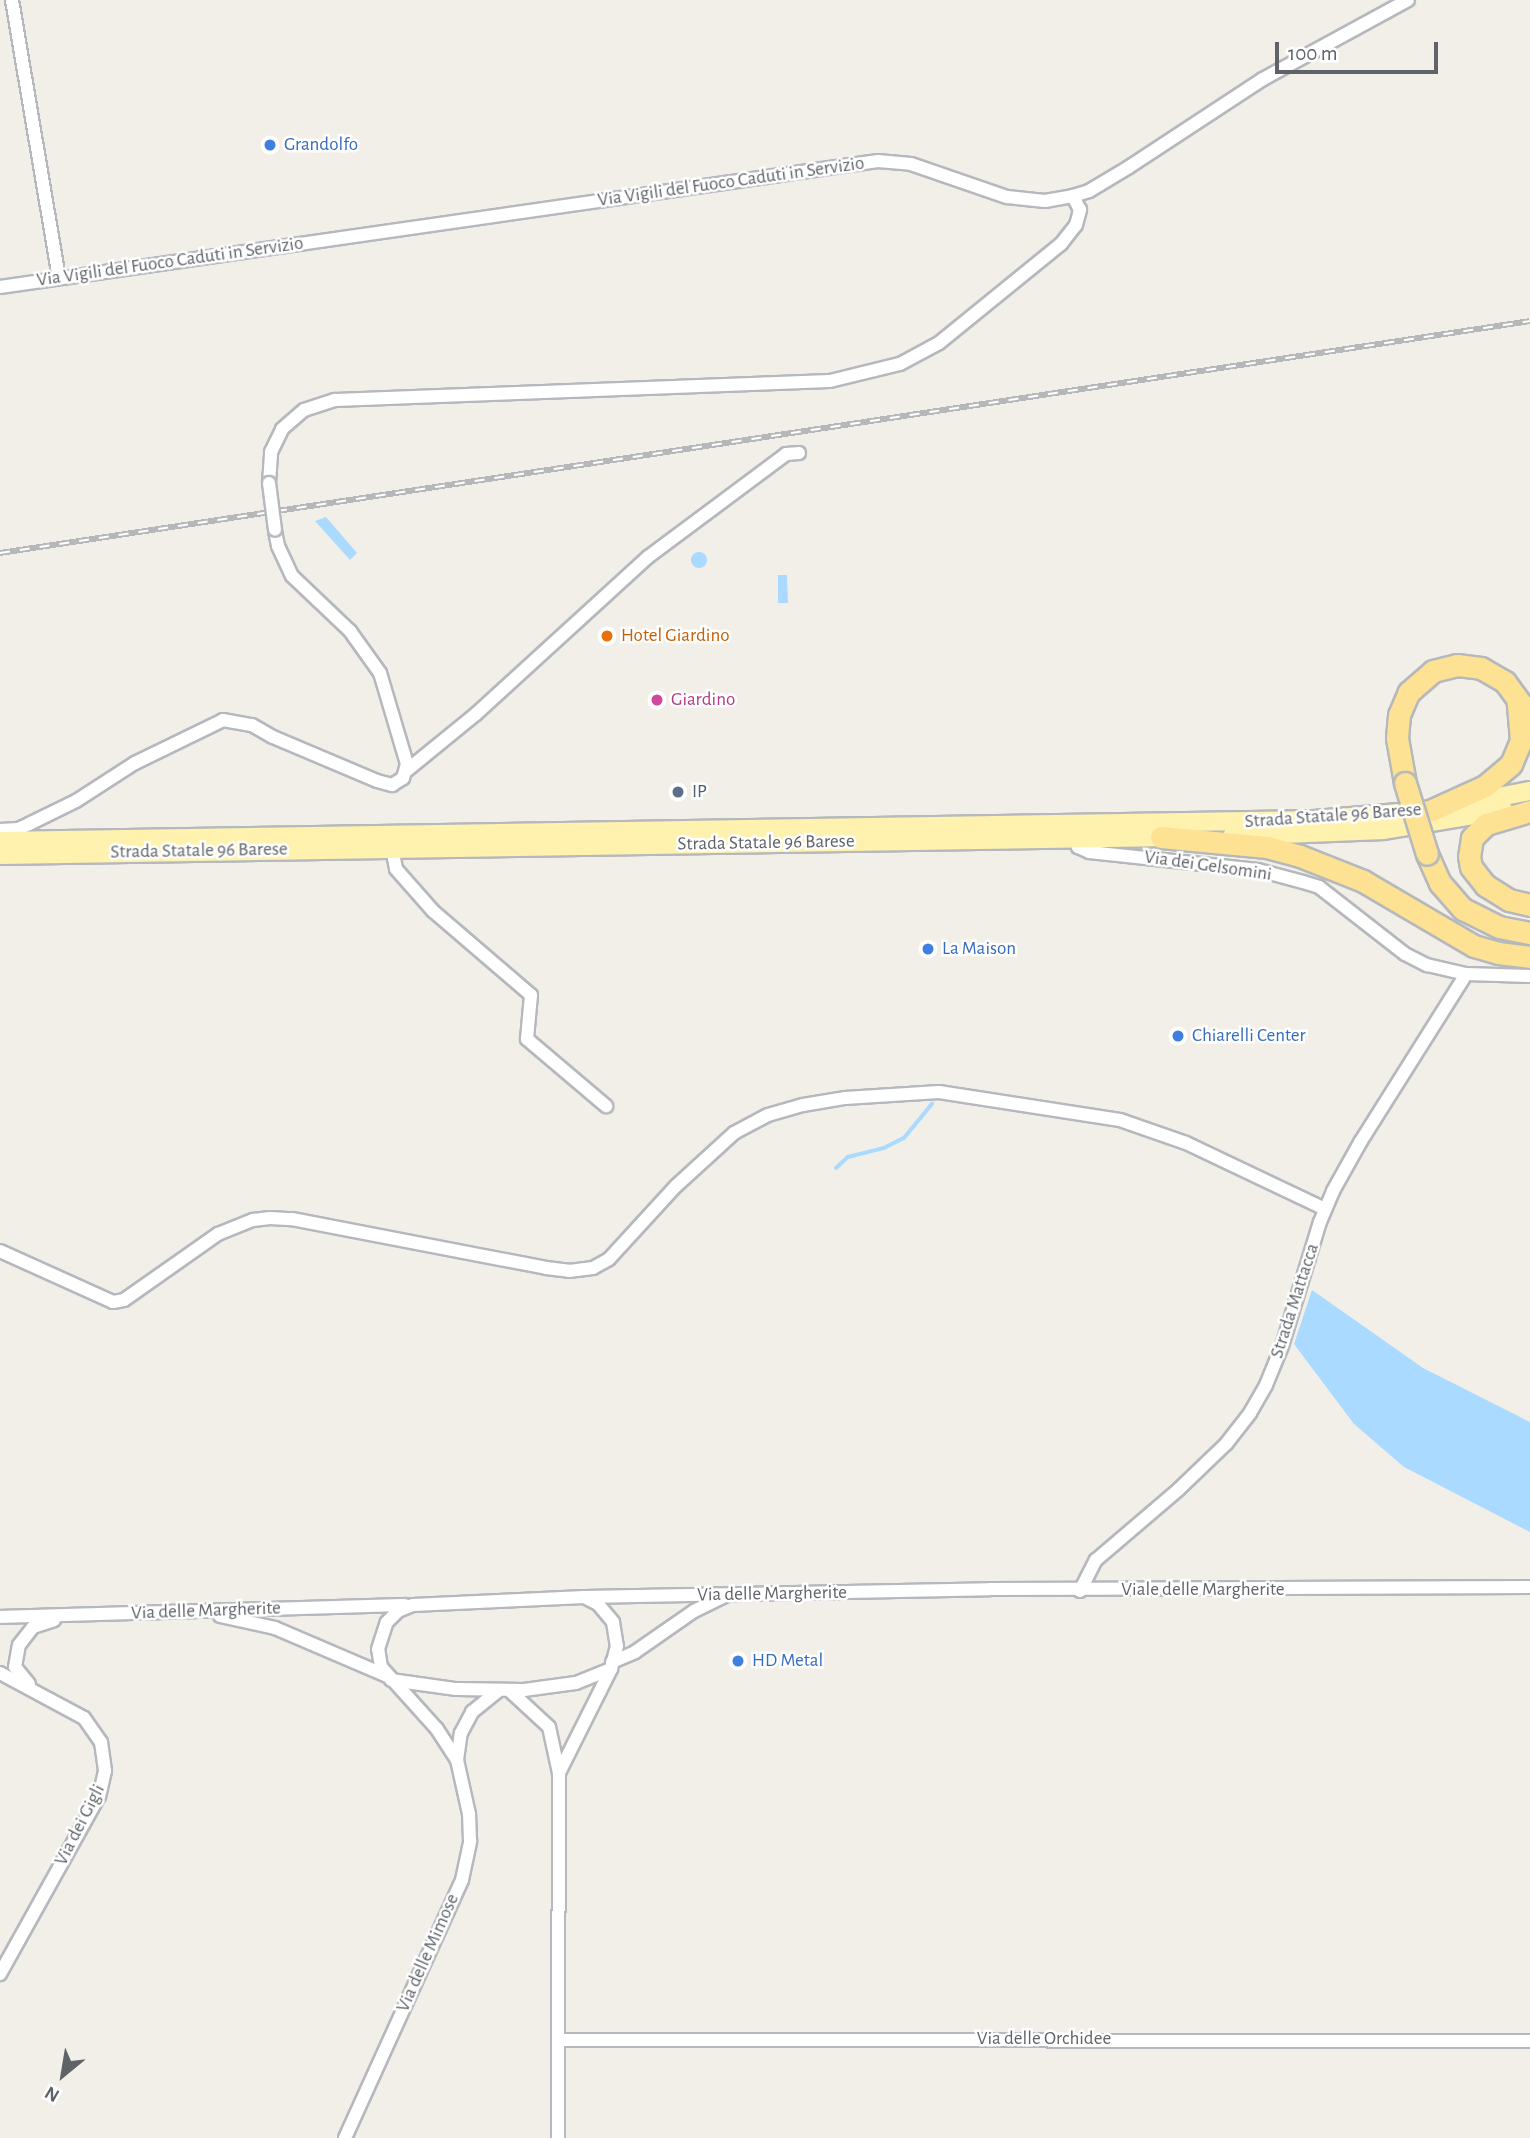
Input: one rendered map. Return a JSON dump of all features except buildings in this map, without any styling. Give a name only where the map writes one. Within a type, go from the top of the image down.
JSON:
[{"type":"highway","points":[[1432,810],[1485,786],[1511,764],[1521,740],[1524,709],[1505,682],[1481,668],[1450,666],[1424,677],[1409,692],[1399,715],[1398,747],[1405,783],[1427,854],[1440,883],[1463,909],[1499,927],[1530,933]]},
{"type":"highway","points":[[1530,811],[1486,824],[1472,838],[1469,856],[1471,867],[1485,885],[1510,900],[1530,905]]},
{"type":"highway","points":[[1161,837],[1257,846],[1300,856],[1363,881],[1474,946],[1498,953],[1530,957]]},
{"type":"main road","name":"Strada Statale 96 Barese","points":[[1,833],[25,840],[1235,822],[1362,818],[1432,810],[1530,791]]},
{"type":"main road","name":"Strada Statale 96 Barese","points":[[0,855],[1330,834],[1384,830],[1530,804]]},
{"type":"street","points":[[12,0],[59,277]]},
{"type":"street","name":"Via Vigili del Fuoco Caduti in Servizio","points":[[0,287],[878,161],[911,164],[1007,197],[1045,201],[1073,196],[1089,191],[1129,167],[1263,79],[1408,0]]},
{"type":"street","points":[[406,771],[407,764],[387,694],[373,659],[350,631],[292,576],[278,545],[269,483],[271,452],[282,429],[304,410],[335,400],[830,381],[900,364],[939,343],[1061,244],[1076,225],[1080,210],[1073,196]]},
{"type":"street","points":[[1,833],[29,824],[76,800],[135,763],[206,725],[223,720],[252,725],[274,737],[386,784],[396,783],[406,771],[476,714],[648,557],[786,454],[799,453]]},
{"type":"street","name":"Via dei Gelsomini","points":[[1079,838],[1078,847],[1089,852],[1258,870],[1319,887],[1405,954],[1427,965],[1466,974],[1530,976]]},
{"type":"street","points":[[392,848],[396,869],[433,911],[531,995],[527,1040],[606,1106]]},
{"type":"street","name":"Strada Mattacca","points":[[1080,1591],[1096,1560],[1179,1489],[1226,1444],[1250,1413],[1266,1385],[1282,1346],[1325,1209],[1361,1140],[1466,974]]},
{"type":"street","points":[[0,1251],[113,1302],[124,1300],[218,1234],[237,1224],[270,1218],[546,1268],[569,1271],[593,1268],[609,1259],[676,1186],[734,1133],[768,1115],[803,1105],[845,1098],[939,1092],[1120,1120],[1186,1143],[1325,1209]]},
{"type":"street","name":"Viale delle Margherite","points":[[877,1592],[1530,1587]]},
{"type":"street","name":"Via delle Margherite","points":[[0,1617],[188,1613],[584,1597],[877,1592]]},
{"type":"street","points":[[188,1613],[275,1628],[388,1678],[456,1689],[504,1690],[576,1683],[635,1652],[694,1611],[729,1594]]},
{"type":"street","points":[[559,1773],[611,1666],[617,1646],[613,1622],[598,1604],[584,1597]]},
{"type":"street","points":[[412,1605],[398,1611],[387,1622],[378,1648],[381,1667],[388,1678],[436,1728],[457,1760]]},
{"type":"street","name":"Via dei Gigli","points":[[40,1693],[23,1679],[15,1667],[16,1656],[33,1627],[65,1615]]},
{"type":"street","name":"Via dei Gigli","points":[[0,1673],[84,1718],[101,1742],[105,1771],[99,1796],[0,1974]]},
{"type":"street","points":[[457,1760],[461,1733],[472,1712],[504,1690]]},
{"type":"street","points":[[504,1690],[549,1727],[559,1773],[558,2138]]},
{"type":"street","name":"Via delle Mimose","points":[[345,2138],[461,1880],[470,1841],[469,1814],[457,1760]]},
{"type":"street","name":"Via delle Orchidee","points":[[558,2040],[1530,2041]]},
{"type":"water","points":[[326,517],[357,553],[350,560],[315,521]]},
{"type":"water","points":[[696,552],[702,552],[707,560],[705,566],[696,568],[691,563],[691,557]]},
{"type":"water","points":[[778,575],[787,575],[788,603],[778,603]]},
{"type":"water","points":[[1312,1290],[1423,1368],[1530,1422],[1530,1532],[1404,1467],[1354,1424],[1294,1344]]},
{"type":"waterway","points":[[836,1168],[848,1157],[884,1148],[904,1138],[932,1104]]},
{"type":"railway","points":[[0,553],[1530,321]]},
{"type":"place","name":"Grandolfo","points":[[270,145]]},
{"type":"place","name":"Hotel Giardino","points":[[607,636]]},
{"type":"place","name":"Giardino","points":[[657,700]]},
{"type":"place","name":"IP","points":[[678,792]]},
{"type":"place","name":"La Maison","points":[[928,949]]},
{"type":"place","name":"Chiarelli Center","points":[[1178,1036]]},
{"type":"place","name":"HD Metal","points":[[738,1661]]}]
